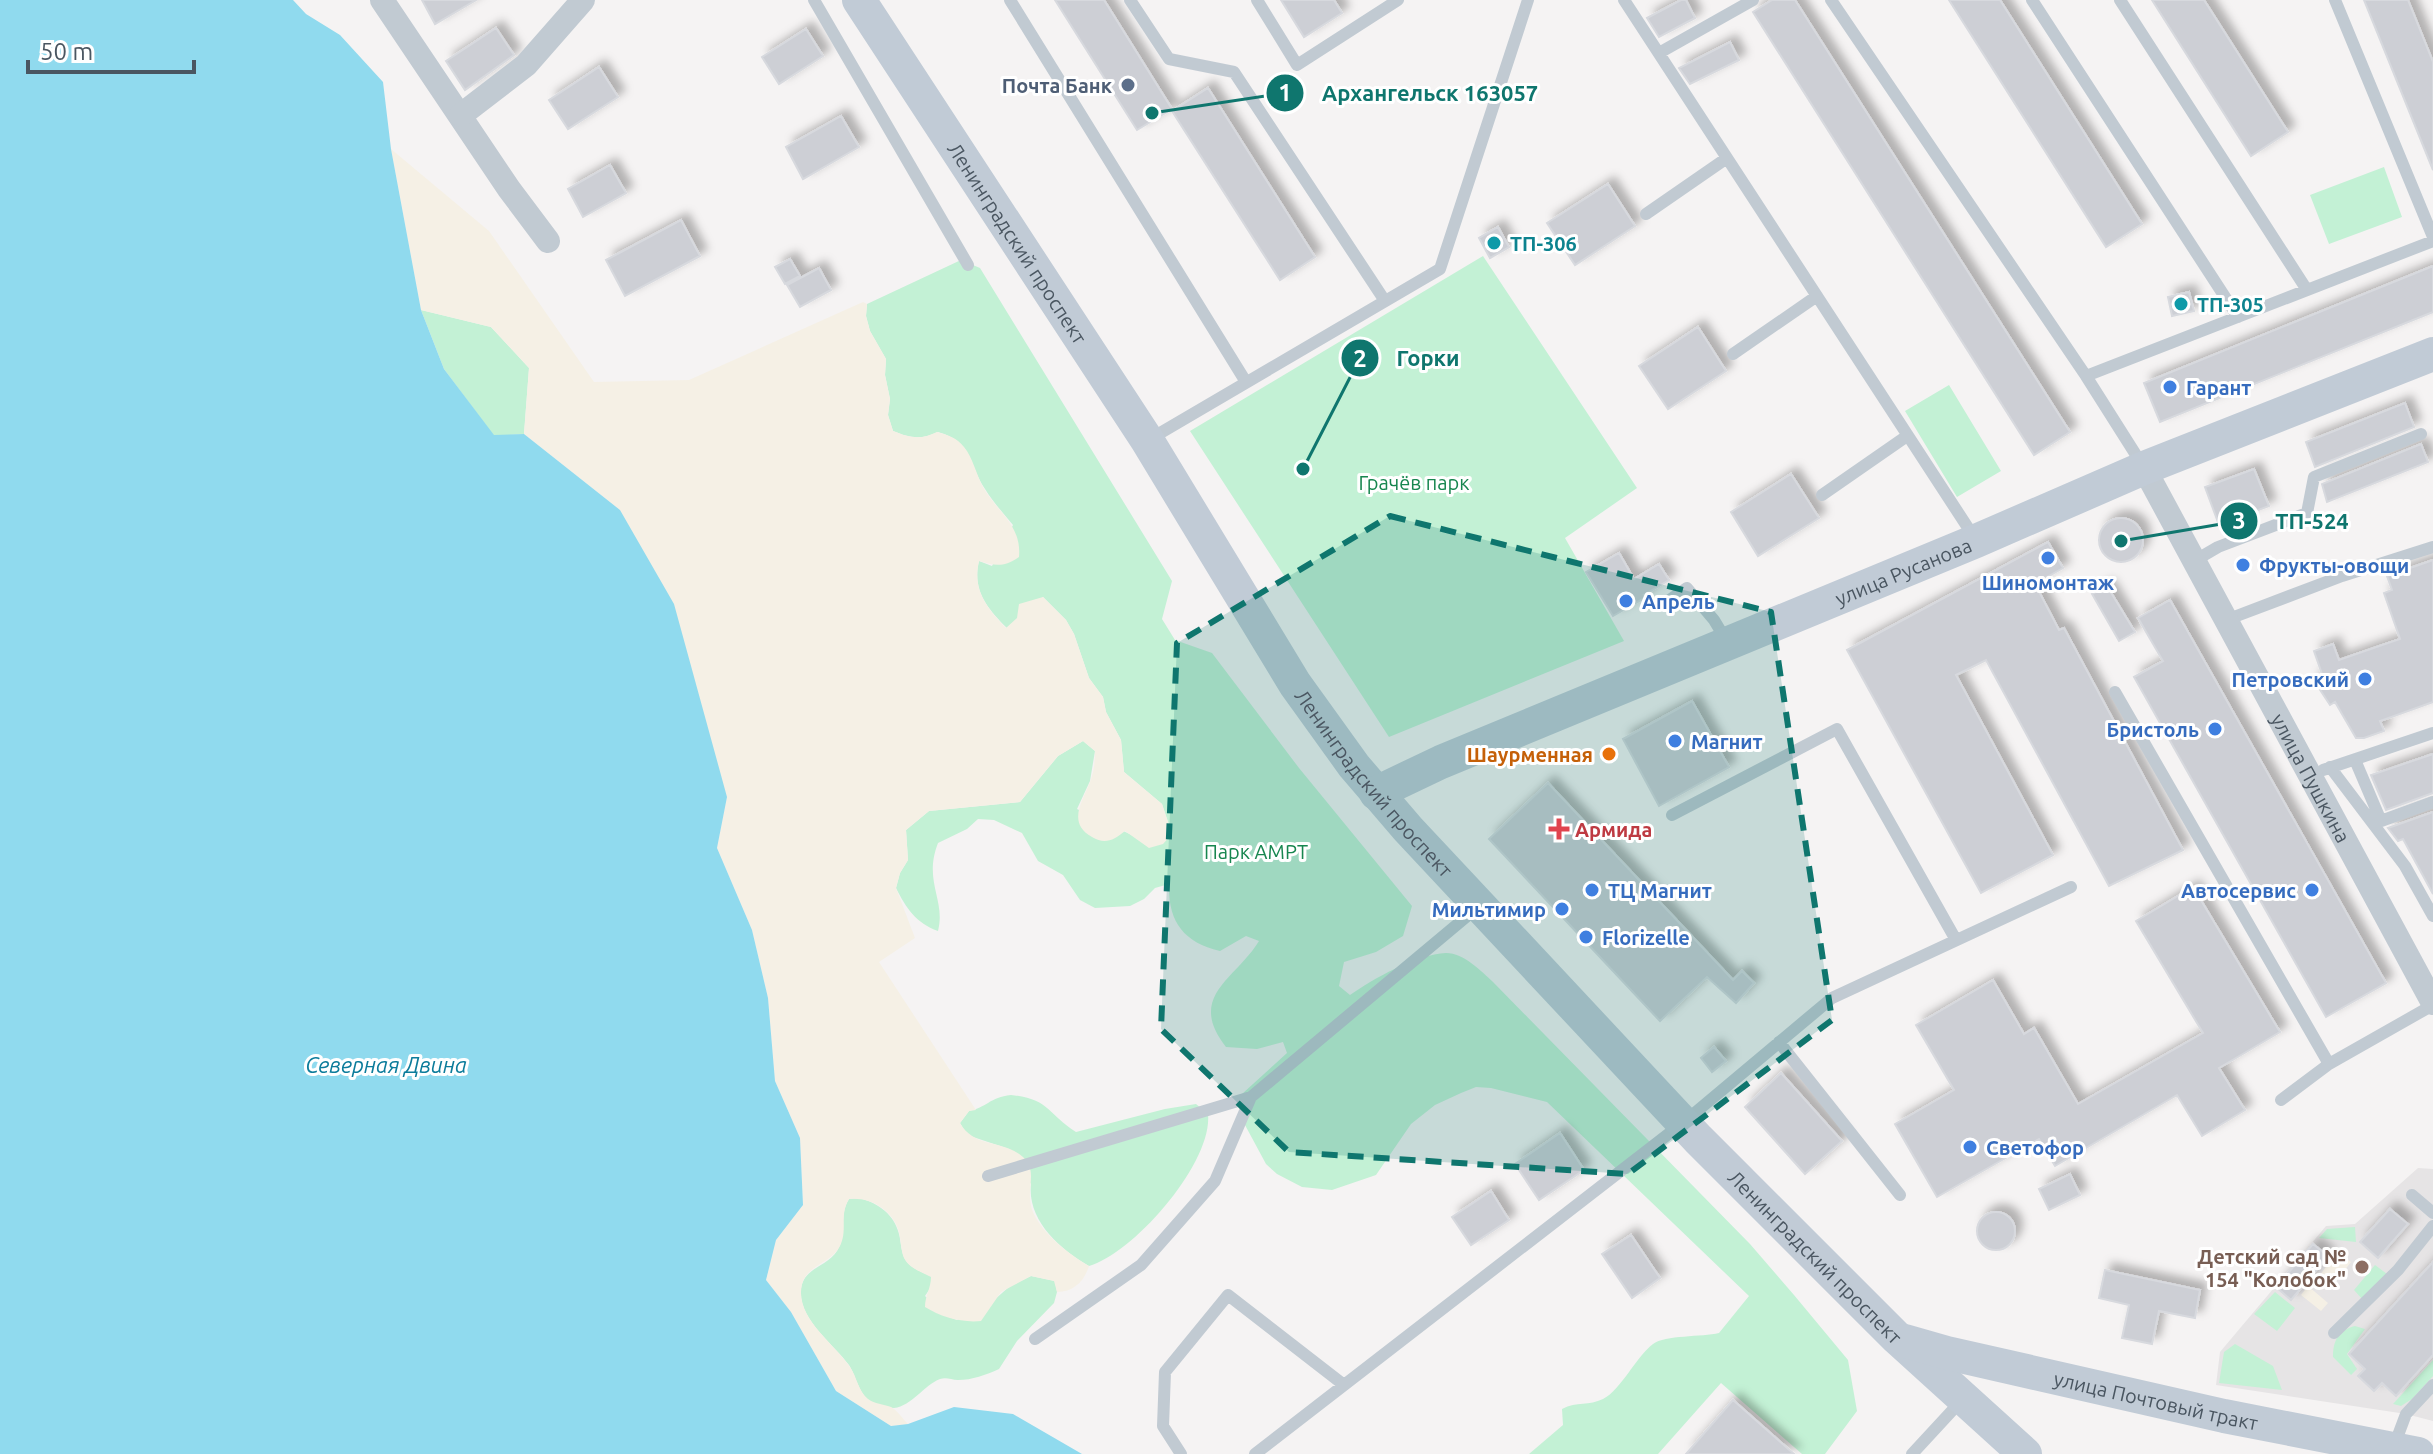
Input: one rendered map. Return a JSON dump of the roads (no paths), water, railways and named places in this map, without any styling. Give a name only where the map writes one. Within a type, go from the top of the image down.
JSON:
[{"type":"main road","name":"Ленинградский проспект","points":[[859,0],[1147,440],[1295,684],[1376,793],[1684,1122],[1897,1338],[2025,1454]]},
{"type":"main road","name":"улица Русанова","points":[[1376,793],[1441,762],[1976,541],[2144,468],[2429,360]]},
{"type":"main road","name":"улица Почтовый тракт","points":[[1897,1338],[1947,1353],[2313,1439],[2406,1452]]},
{"type":"street","points":[[382,0],[509,189],[548,241]]},
{"type":"street","points":[[461,115],[526,65],[583,0]]},
{"type":"street","name":"улица Пушкина","points":[[2144,468],[2226,620],[2320,771],[2433,1004]]},
{"type":"lane","points":[[814,0],[968,265]]},
{"type":"lane","points":[[1010,0],[1246,382]]},
{"type":"lane","points":[[1130,0],[1169,59],[1234,72],[1385,301]]},
{"type":"lane","points":[[1257,0],[1297,65],[1398,0]]},
{"type":"lane","points":[[1147,440],[1440,269],[1528,0]]},
{"type":"lane","points":[[1624,0],[1976,541]]},
{"type":"lane","points":[[1659,53],[1753,0]]},
{"type":"lane","points":[[1831,0],[2086,376],[2144,468]]},
{"type":"lane","points":[[2032,0],[2238,317]]},
{"type":"lane","points":[[2120,0],[2307,290]]},
{"type":"lane","points":[[2086,376],[2433,239],[2335,0]]},
{"type":"lane","points":[[1646,214],[1727,158]]},
{"type":"lane","points":[[1733,354],[1817,296]]},
{"type":"lane","points":[[2194,561],[2218,547],[2307,513],[2314,477],[2421,434]]},
{"type":"lane","points":[[1822,495],[1907,436]]},
{"type":"lane","points":[[2226,620],[2342,576],[2433,547]]},
{"type":"lane","points":[[1661,606],[1687,588],[1714,620],[1728,644]]},
{"type":"lane","points":[[2115,692],[2329,1064]]},
{"type":"lane","points":[[1672,815],[1837,729],[1956,940]]},
{"type":"lane","points":[[2433,733],[2320,771],[2405,866],[2433,916]]},
{"type":"lane","points":[[2355,760],[2381,821],[2433,802]]},
{"type":"lane","points":[[1255,1454],[1684,1122],[1832,998],[2071,887]]},
{"type":"lane","points":[[988,1176],[1251,1097],[1480,905]]},
{"type":"lane","points":[[2281,1100],[2329,1064],[2433,1004]]},
{"type":"lane","points":[[1779,1042],[1900,1195]]},
{"type":"lane","points":[[1035,1339],[1141,1265],[1215,1181],[1251,1097]]},
{"type":"lane","points":[[2412,1195],[2433,1213]]},
{"type":"lane","points":[[2334,1333],[2398,1270],[2433,1226]]},
{"type":"lane","points":[[1181,1454],[1163,1426],[1165,1372],[1228,1295],[1344,1385]]},
{"type":"lane","points":[[2406,1452],[2406,1414],[2433,1385]]},
{"type":"lane","points":[[1912,1454],[1963,1398]]},
{"type":"water","name":"Северная Двина","points":[[0,0],[293,0],[306,14],[340,35],[383,82],[391,149],[421,310],[444,369],[494,435],[524,434],[620,510],[674,604],[727,797],[717,848],[752,930],[768,998],[775,1081],[800,1138],[803,1205],[776,1240],[766,1280],[791,1312],[836,1391],[891,1426],[908,1424],[954,1407],[1013,1414],[1082,1454],[0,1454]]},
{"type":"place","name":"Почта Банк","points":[[1128,85]]},
{"type":"place","name":"Архангельск 163057","points":[[1152,113]]},
{"type":"place","name":"ТП-306","points":[[1494,243]]},
{"type":"place","name":"ТП-305","points":[[2181,304]]},
{"type":"place","name":"Гарант","points":[[2170,387]]},
{"type":"place","name":"Горки","points":[[1303,469]]},
{"type":"place","name":"ТП-524","points":[[2121,541]]},
{"type":"place","name":"Шиномонтаж","points":[[2048,558]]},
{"type":"place","name":"Фрукты-овощи","points":[[2243,565]]},
{"type":"place","name":"Апрель","points":[[1626,601]]},
{"type":"place","name":"Петровский","points":[[2365,679]]},
{"type":"place","name":"Бристоль","points":[[2215,729]]},
{"type":"place","name":"Магнит","points":[[1675,741]]},
{"type":"place","name":"Шаурменная","points":[[1609,754]]},
{"type":"place","name":"Армида","points":[[1559,829]]},
{"type":"place","name":"ТЦ Магнит","points":[[1592,890]]},
{"type":"place","name":"Автосервис","points":[[2312,890]]},
{"type":"place","name":"Мильтимир","points":[[1562,909]]},
{"type":"place","name":"Florizelle","points":[[1586,937]]},
{"type":"place","name":"Светофор","points":[[1970,1147]]},
{"type":"place","name":"Детский сад № 154 \"Колобок\"","points":[[2362,1267]]},
{"type":"park label","name":"Грачёв парк","points":[[1414,482]]},
{"type":"park label","name":"Парк АМРТ","points":[[1256,851]]}]
